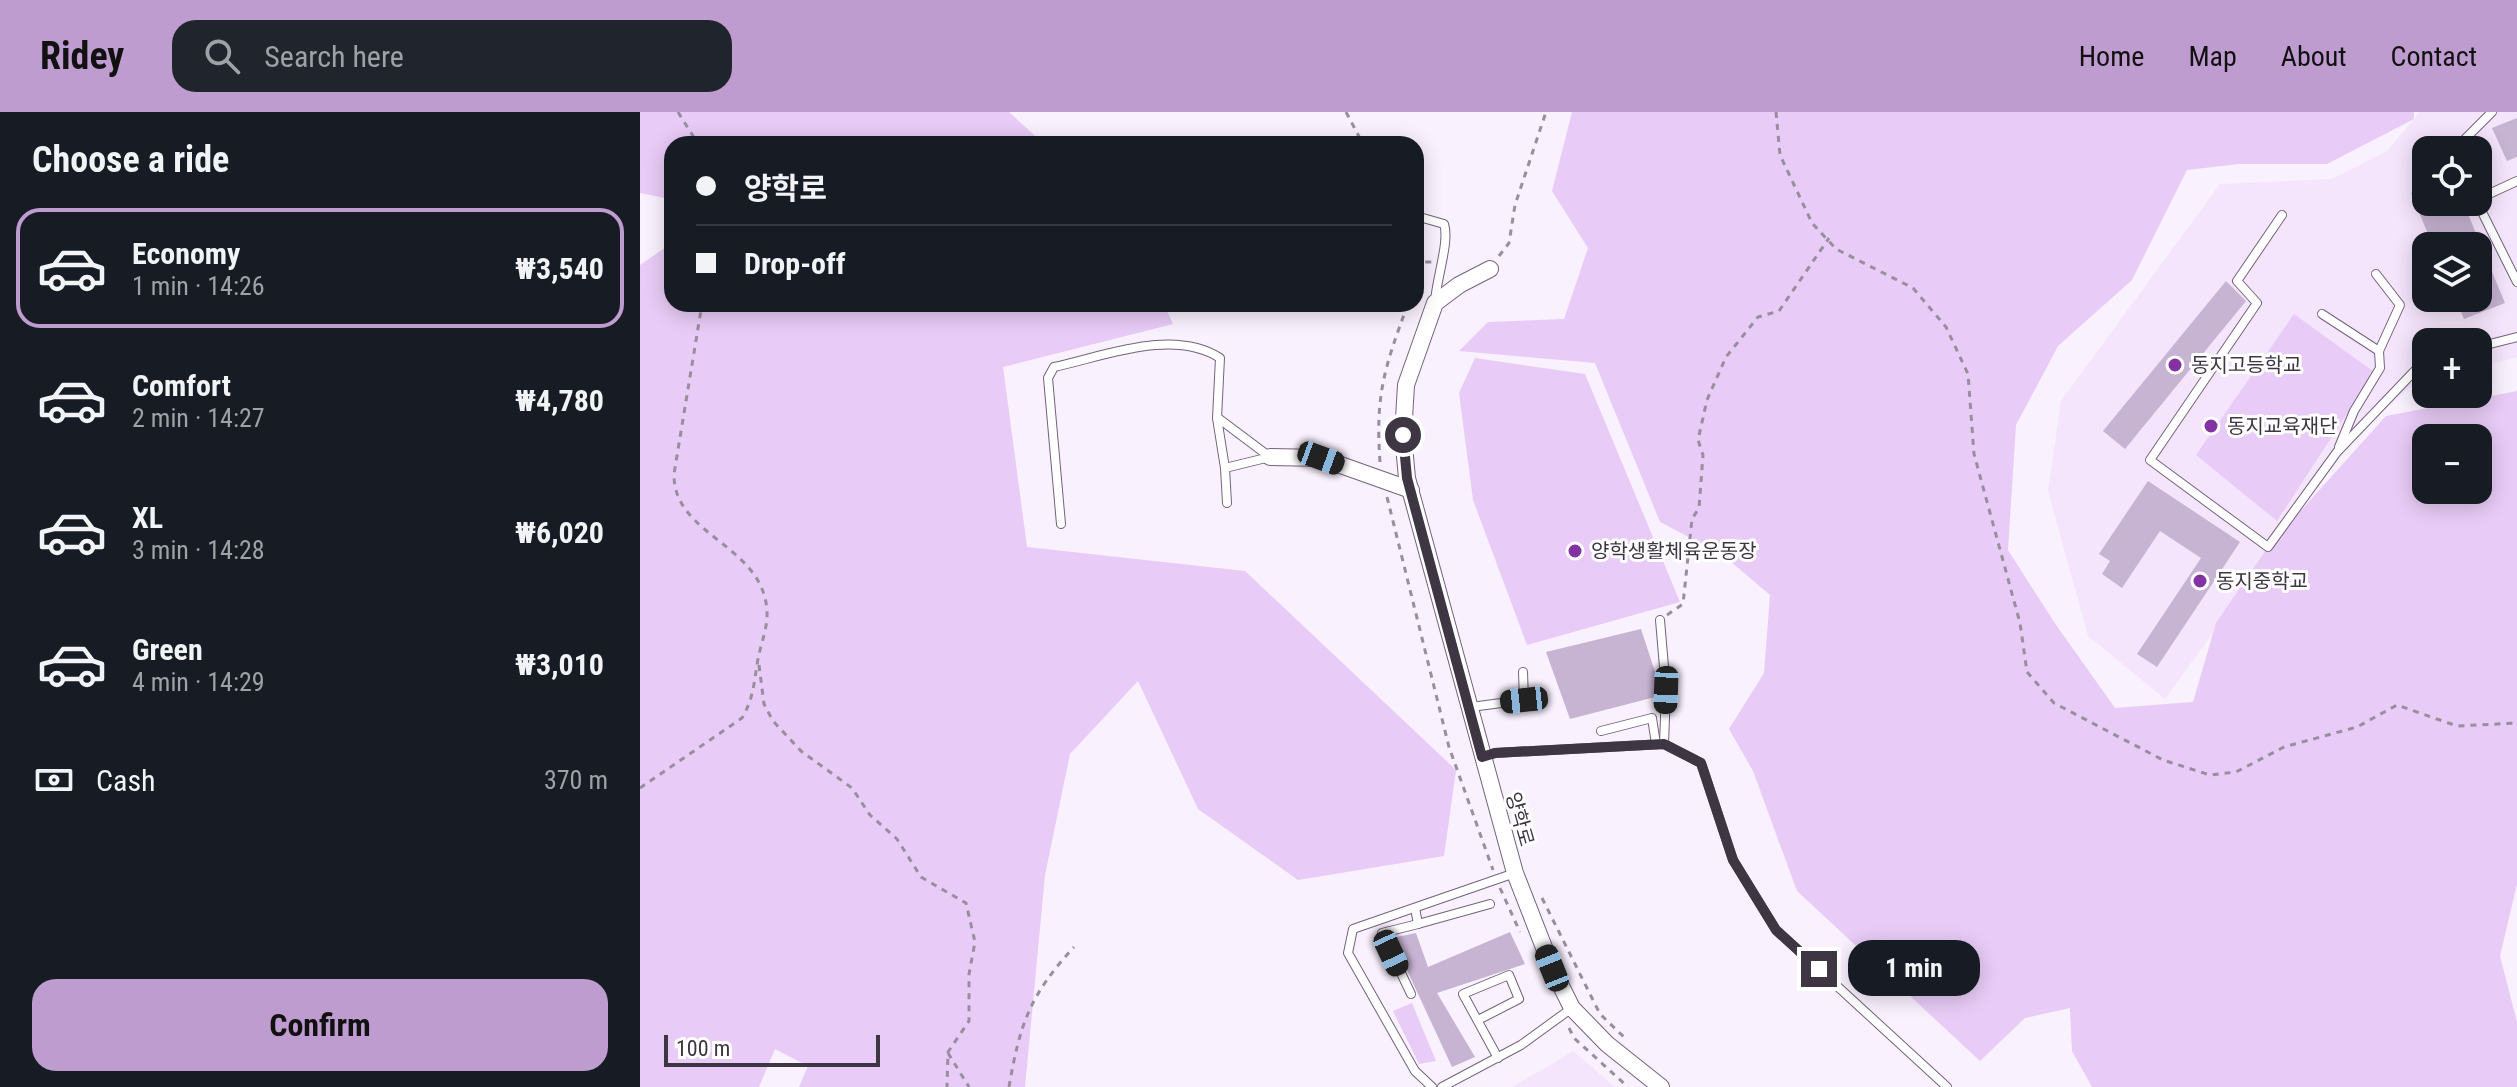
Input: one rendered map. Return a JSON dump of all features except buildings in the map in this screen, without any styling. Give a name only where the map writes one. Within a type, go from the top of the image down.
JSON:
[{"type":"street","points":[[1435,303],[1459,285],[1490,269]]},
{"type":"street","name":"양학로","points":[[1435,303],[1406,385],[1403,435],[1411,490],[1515,873],[1572,1008],[1607,1044],[1661,1087]]},
{"type":"street","points":[[1270,457],[1321,458],[1411,490]]},
{"type":"lane","points":[[2468,136],[2492,112]]},
{"type":"lane","points":[[2492,193],[2517,181]]},
{"type":"lane","points":[[2282,215],[2237,281],[2257,303],[2150,460],[2268,547],[2337,452],[2412,374]]},
{"type":"lane","points":[[2485,216],[2517,282]]},
{"type":"lane","points":[[1424,218],[1444,224],[1448,235],[1440,262],[1435,303]]},
{"type":"lane","points":[[2337,452],[2354,411],[2380,368],[2379,351],[2400,305],[2376,274]]},
{"type":"lane","points":[[2322,314],[2379,351]]},
{"type":"lane","points":[[2492,343],[2517,337]]},
{"type":"lane","points":[[1061,524],[1048,378],[1054,367],[1173,343],[1204,348],[1220,358],[1217,418],[1227,503]]},
{"type":"lane","points":[[1217,418],[1270,457]]},
{"type":"lane","points":[[1225,468],[1270,457]]},
{"type":"lane","points":[[1660,620],[1666,690],[1660,744]]},
{"type":"lane","points":[[1471,707],[1524,700],[1523,672]]},
{"type":"lane","points":[[1601,731],[1652,718],[1660,744]]},
{"type":"lane","points":[[1482,757],[1495,753],[1660,744],[1701,763],[1733,860],[1776,930],[1947,1087]]},
{"type":"lane","points":[[1432,1087],[1415,1071],[1348,953],[1353,929],[1515,873]]},
{"type":"lane","points":[[1411,994],[1382,933],[1490,904]]},
{"type":"lane","points":[[1415,908],[1418,924]]},
{"type":"lane","points":[[1478,1020],[1519,999],[1509,975],[1463,994],[1498,1058]]},
{"type":"lane","points":[[1442,1087],[1498,1058],[1572,1008]]},
{"type":"path","points":[[678,112],[693,136]]},
{"type":"path","points":[[1346,112],[1359,136]]},
{"type":"path","points":[[1490,269],[1509,243],[1515,205],[1546,112]]},
{"type":"path","points":[[1776,112],[1780,155],[1812,223],[1836,249],[1913,288],[1946,327],[1968,374],[1974,454],[2020,623],[2027,672],[2054,703],[2151,754],[2210,775],[2236,772],[2284,747],[2357,727],[2397,705],[2457,726],[2517,723]]},
{"type":"path","points":[[1660,620],[1683,604],[1692,519],[1699,508],[1703,455],[1698,440],[1707,400],[1726,357],[1758,317],[1779,311],[1829,238]]},
{"type":"path","points":[[1424,264],[1440,262]]},
{"type":"path","points":[[640,788],[742,718],[753,700],[767,618],[762,590],[732,547],[683,510],[674,488],[701,312]]},
{"type":"path","points":[[758,661],[764,704],[773,721],[801,751],[852,788],[870,815],[897,839],[921,877],[966,903],[975,942],[969,974],[969,1021],[948,1052],[947,1087]]},
{"type":"path","points":[[1009,1087],[1027,1009],[1043,981],[1074,947]]},
{"type":"path","points":[[948,1052],[969,1087]]},
{"type":"shaded area","points":[[640,112],[1009,112],[1035,136],[664,136],[664,198],[640,193]]},
{"type":"shaded area","points":[[1572,112],[2414,112],[2414,119],[2327,164],[2239,164],[2187,170],[2132,280],[2058,346],[2016,425],[2008,550],[2115,708],[2193,702],[2216,623],[2268,547],[2386,416],[2428,408],[2492,408],[2492,396],[2517,391],[2517,884],[2500,956],[2517,1022],[2517,1087],[2092,1087],[2072,1051],[2070,1008],[2025,1018],[1980,1061],[1797,891],[1753,771],[1729,729],[1764,673],[1770,595],[1723,555],[1660,522],[1595,363],[1459,351],[1488,322],[1564,319],[1588,248],[1552,191]]},
{"type":"shaded area","name":"동지교육재단","points":[[2420,112],[2517,112],[2517,357],[2492,364],[2492,328],[2412,328],[2412,385],[2337,452],[2291,525],[2165,699],[2088,636],[2048,491],[2061,401],[2220,184],[2332,179],[2387,151]]},
{"type":"shaded area","points":[[664,248],[664,312],[1168,312],[1173,324],[1003,367],[1027,547],[1245,571],[1456,770],[1444,856],[1298,880],[1198,809],[1138,681],[1070,754],[1045,875],[1025,1087],[799,1087],[808,1066],[775,1049],[759,1087],[640,1087],[640,265]]},
{"type":"shaded area","points":[[2294,314],[2374,372],[2277,521],[2196,455]]},
{"type":"shaded area","name":"양학생활체육운동장","points":[[1475,358],[1585,374],[1680,602],[1527,645],[1473,500],[1459,393]]},
{"type":"shaded area","points":[[1412,1003],[1436,1061],[1419,1064],[1393,1011]]},
{"type":"shaded area","points":[[1573,1051],[1615,1087],[1512,1087],[1552,1064]]},
{"type":"place","name":"동지고등학교","points":[[2175,365]]},
{"type":"place","name":"동지교육재단","points":[[2211,426]]},
{"type":"place","name":"양학생활체육운동장","points":[[1575,551]]},
{"type":"place","name":"동지중학교","points":[[2200,581]]},
{"type":"route","points":[[1403,435],[1407,478],[1470,703],[1482,757],[1495,753],[1664,744],[1701,763],[1733,860],[1776,930],[1819,969]]}]
